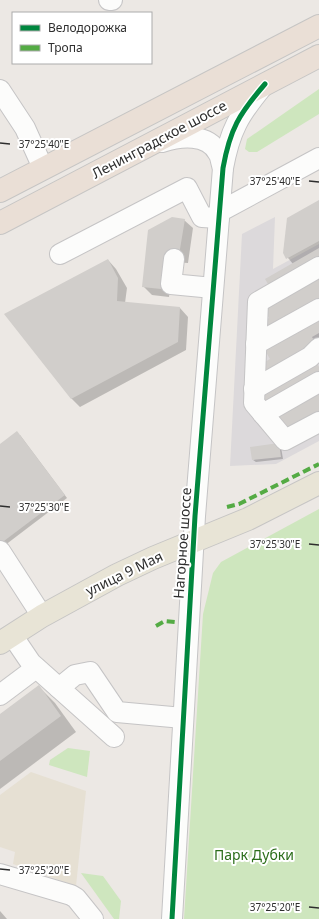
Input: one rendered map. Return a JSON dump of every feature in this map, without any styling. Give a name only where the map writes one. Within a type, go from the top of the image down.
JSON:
[{"type":"highway","name":"Ленинградское шоссе","points":[[0,191],[319,26]]},
{"type":"highway","name":"Ленинградское шоссе","points":[[0,223],[319,56]]},
{"type":"main road","name":"улица 9 Мая","points":[[6,639],[42,616],[117,575],[248,519],[319,483]]},
{"type":"street","name":"Нагорное шоссе","points":[[172,919],[194,541],[223,168],[227,145],[234,127],[244,109],[265,84]]},
{"type":"street","points":[[0,91],[25,128],[43,168]]},
{"type":"street","points":[[135,151],[168,140],[190,137],[202,140],[212,145],[218,153],[223,168]]},
{"type":"street","points":[[60,254],[187,188],[202,217],[219,215],[319,158]]},
{"type":"street","points":[[174,259],[171,284],[213,288]]},
{"type":"street","points":[[319,268],[258,302],[254,389],[254,403],[285,440],[319,422]]},
{"type":"street","points":[[256,344],[319,309]]},
{"type":"street","points":[[254,389],[310,357],[319,348]]},
{"type":"street","points":[[263,414],[319,382]]},
{"type":"street","points":[[0,551],[42,616]]},
{"type":"street","points":[[6,639],[36,668],[114,737]]},
{"type":"street","points":[[0,695],[36,668]]},
{"type":"street","points":[[59,688],[75,675],[90,672],[118,712],[183,718]]},
{"type":"street","points":[[0,874],[71,895],[76,898],[93,919]]},
{"type":"shaded area","points":[[275,217],[273,269],[319,244],[319,441],[276,464],[230,466],[242,234]]},
{"type":"shaded area","points":[[31,772],[86,791],[76,886],[13,864],[15,852],[0,847],[0,795]]},
{"type":"green space","points":[[319,89],[319,114],[257,152],[249,152],[245,149],[247,139]]},
{"type":"green space","name":"Парк Дубки","points":[[319,509],[319,919],[184,919],[203,614],[213,573],[221,562]]},
{"type":"green space","points":[[68,748],[90,751],[87,777],[49,765],[50,760]]},
{"type":"green space","points":[[81,873],[103,876],[121,901],[119,919],[114,919]]},
{"type":"building","points":[[319,200],[319,241],[286,259],[283,253],[287,218]]},
{"type":"building","points":[[172,217],[185,219],[179,255],[165,254],[161,289],[142,287],[148,230]]},
{"type":"building","points":[[319,248],[319,262],[271,289],[265,279]]},
{"type":"building","points":[[108,259],[118,278],[117,301],[180,307],[178,342],[71,399],[4,314]]},
{"type":"building","points":[[319,273],[319,304],[268,333],[262,322],[269,318],[262,305]]},
{"type":"building","points":[[319,316],[319,333],[312,337],[318,347],[269,375],[263,363],[270,359],[263,347]]},
{"type":"building","points":[[316,362],[319,367],[319,374],[266,404],[260,393]]},
{"type":"building","points":[[319,394],[319,411],[286,429],[279,417]]},
{"type":"building","points":[[17,431],[65,495],[0,544],[0,444]]},
{"type":"building","points":[[279,443],[281,457],[252,460],[250,447]]},
{"type":"building","points":[[39,685],[61,716],[0,761],[0,714]]},
{"type":"marked path","points":[[227,507],[239,504],[319,464]]},
{"type":"marked path","points":[[156,626],[165,621],[175,622]]},
{"type":"cycle path","points":[[172,919],[195,516],[223,168],[229,143],[237,123],[248,104],[265,84]]}]
